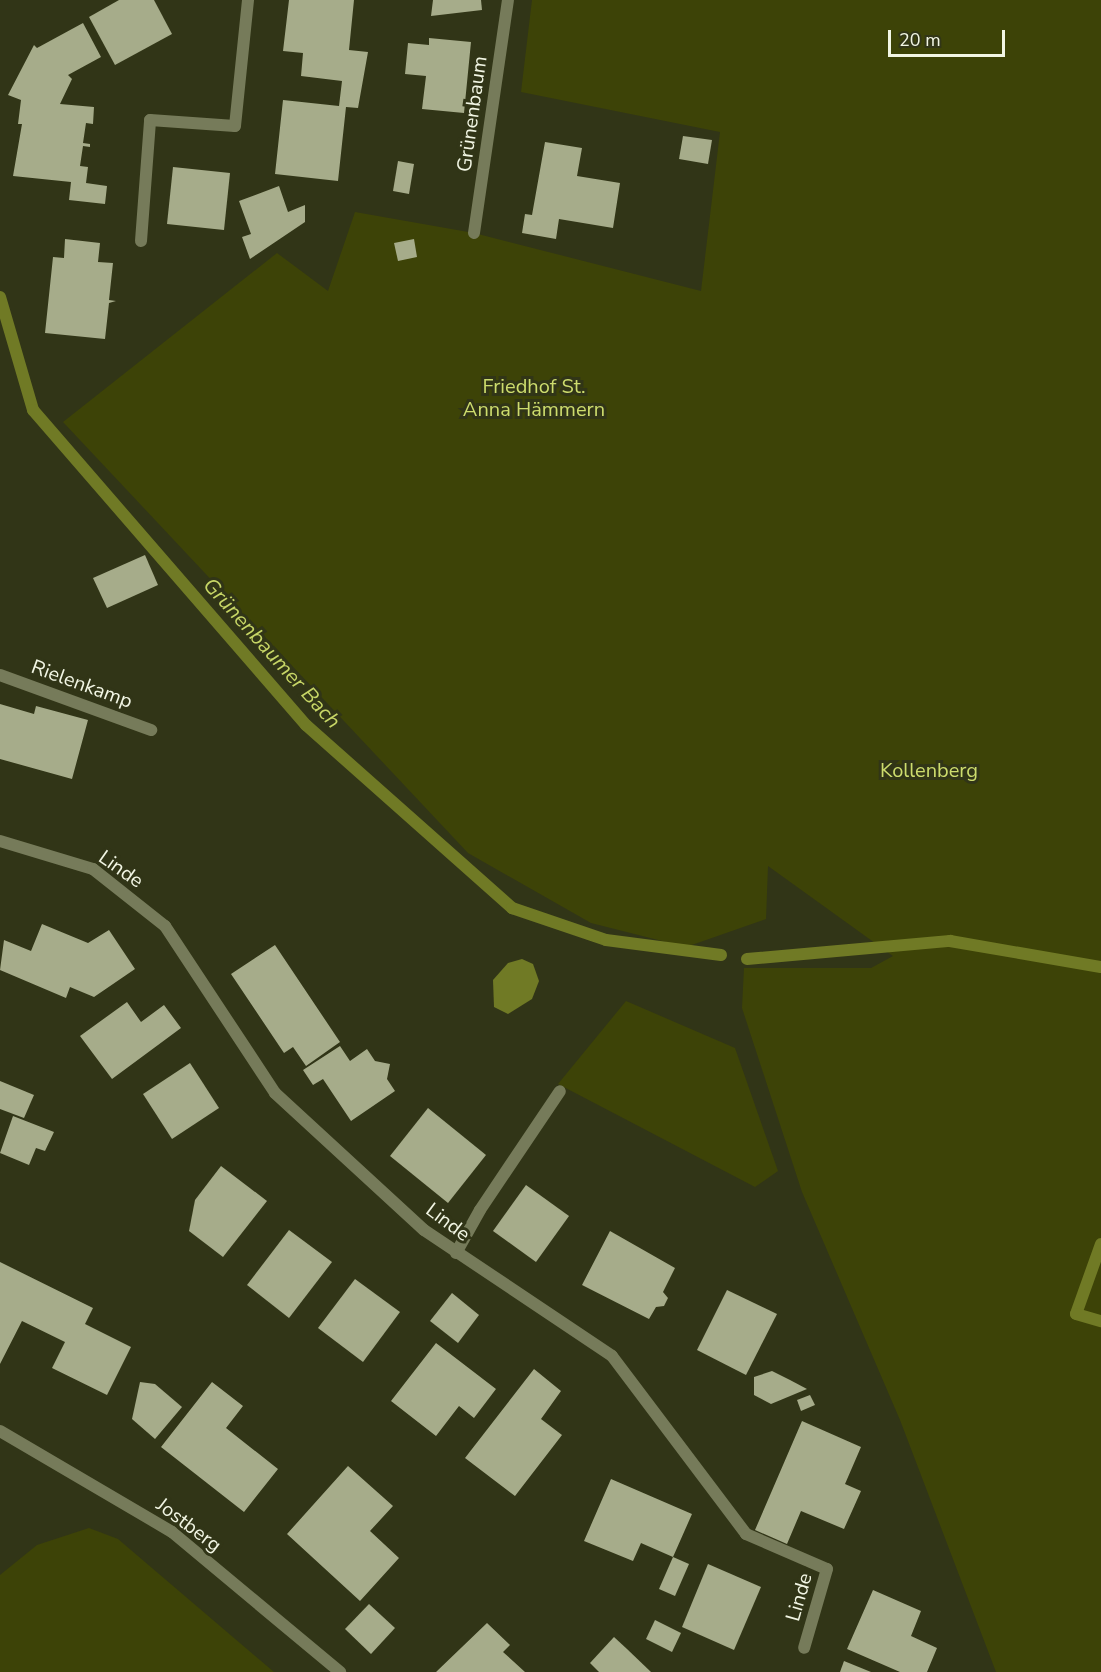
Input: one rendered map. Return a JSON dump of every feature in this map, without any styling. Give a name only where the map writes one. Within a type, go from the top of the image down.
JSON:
[{"type":"street","points":[[141,241],[150,120],[235,126],[248,0]]},
{"type":"street","name":"Grünenbaum","points":[[474,233],[508,0]]},
{"type":"street","name":"Rielenkamp","points":[[0,675],[152,730]]},
{"type":"street","name":"Linde","points":[[0,841],[93,869],[165,926],[275,1093],[424,1230],[612,1356],[746,1534],[827,1569],[804,1648]]},
{"type":"street","points":[[456,1253],[480,1210],[560,1091]]},
{"type":"street","name":"Jostberg","points":[[0,1431],[172,1532],[340,1672]]},
{"type":"green space","points":[[532,0],[1101,0],[1101,1672],[996,1672],[900,1420],[802,1192],[742,1008],[744,968],[871,968],[893,956],[768,866],[766,919],[686,947],[591,923],[468,853],[63,422],[277,253],[328,291],[355,212],[474,233],[701,291],[720,132],[521,92]]},
{"type":"green space","points":[[626,1001],[735,1048],[778,1171],[755,1187],[558,1084]]},
{"type":"green space","points":[[89,1528],[118,1539],[274,1672],[0,1672],[0,1575],[37,1545]]},
{"type":"shaded area","points":[[522,959],[533,964],[539,981],[532,999],[508,1014],[494,1007],[493,980],[508,963]]},
{"type":"building","points":[[119,0],[154,0],[172,34],[115,65],[89,17]]},
{"type":"building","points":[[289,0],[354,0],[349,50],[368,52],[358,108],[346,107],[338,181],[275,174],[283,100],[339,106],[342,81],[301,76],[303,53],[283,51]]},
{"type":"building","points":[[433,0],[481,0],[482,10],[431,16]]},
{"type":"building","points":[[83,23],[101,57],[68,75],[72,79],[60,104],[94,107],[93,124],[86,123],[83,143],[90,144],[90,147],[83,146],[80,166],[88,167],[86,183],[107,186],[105,204],[69,200],[71,182],[13,176],[22,124],[18,124],[21,100],[8,95],[34,45],[37,48]]},
{"type":"building","points":[[429,38],[471,42],[464,113],[422,109],[426,76],[405,74],[408,43],[429,45]]},
{"type":"building","points":[[683,136],[712,140],[708,164],[679,159]]},
{"type":"building","points":[[545,142],[582,148],[577,176],[620,183],[613,228],[559,219],[556,239],[522,233],[525,214],[532,215]]},
{"type":"building","points":[[398,161],[414,164],[409,194],[393,191]]},
{"type":"building","points":[[173,167],[230,173],[224,230],[167,224]]},
{"type":"building","points":[[279,186],[288,212],[305,205],[305,222],[250,259],[242,237],[251,234],[239,201]]},
{"type":"building","points":[[65,239],[100,243],[98,262],[113,263],[109,300],[116,301],[109,303],[105,339],[45,333],[53,257],[64,258]]},
{"type":"building","points":[[414,239],[417,257],[398,261],[394,243]]},
{"type":"building","points":[[145,555],[158,585],[107,608],[93,578]]},
{"type":"building","points":[[0,704],[34,714],[36,706],[88,720],[72,779],[0,759]]},
{"type":"building","points":[[42,924],[88,943],[109,930],[135,969],[94,997],[70,987],[66,998],[0,970],[4,940],[31,951]]},
{"type":"building","points":[[275,945],[340,1042],[306,1066],[293,1047],[284,1053],[231,974]]},
{"type":"building","points":[[127,1002],[141,1022],[164,1005],[181,1028],[112,1079],[80,1036]]},
{"type":"building","points":[[340,1046],[350,1061],[367,1049],[375,1061],[390,1064],[387,1079],[395,1091],[351,1121],[323,1079],[313,1085],[303,1070]]},
{"type":"building","points":[[190,1063],[219,1108],[172,1139],[143,1094]]},
{"type":"building","points":[[0,1081],[34,1095],[24,1118],[0,1109]]},
{"type":"building","points":[[428,1108],[486,1155],[448,1203],[390,1156]]},
{"type":"building","points":[[13,1116],[54,1132],[45,1151],[36,1148],[29,1165],[0,1153]]},
{"type":"building","points":[[221,1166],[267,1201],[223,1257],[189,1231],[195,1200]]},
{"type":"building","points":[[526,1185],[569,1216],[536,1262],[493,1231]]},
{"type":"building","points":[[289,1230],[332,1262],[289,1318],[247,1285]]},
{"type":"building","points":[[610,1231],[675,1268],[663,1292],[668,1298],[664,1306],[656,1307],[649,1319],[582,1285]]},
{"type":"building","points":[[0,1262],[93,1308],[85,1324],[131,1347],[107,1395],[52,1368],[65,1342],[22,1321],[0,1364]]},
{"type":"building","points":[[355,1279],[400,1312],[363,1362],[318,1328]]},
{"type":"building","points":[[727,1290],[777,1314],[746,1375],[697,1350]]},
{"type":"building","points":[[452,1293],[479,1315],[458,1343],[430,1321]]},
{"type":"building","points":[[436,1343],[496,1389],[474,1418],[459,1406],[436,1436],[391,1401]]},
{"type":"building","points":[[534,1369],[561,1391],[541,1419],[562,1435],[515,1496],[465,1458]]},
{"type":"building","points":[[772,1371],[807,1389],[771,1404],[754,1395],[754,1377]]},
{"type":"building","points":[[140,1382],[155,1384],[182,1407],[155,1439],[132,1419]]},
{"type":"building","points":[[212,1382],[243,1406],[226,1428],[278,1469],[244,1512],[161,1447]]},
{"type":"building","points":[[810,1395],[815,1405],[801,1411],[797,1400]]},
{"type":"building","points":[[802,1421],[861,1447],[845,1484],[861,1491],[844,1529],[801,1511],[787,1544],[755,1530]]},
{"type":"building","points":[[348,1466],[393,1506],[370,1531],[399,1558],[360,1601],[287,1534]]},
{"type":"building","points":[[611,1479],[692,1514],[673,1557],[641,1543],[633,1561],[584,1541]]},
{"type":"building","points":[[673,1557],[689,1564],[675,1596],[659,1589]]},
{"type":"building","points":[[708,1564],[761,1587],[734,1650],[682,1627]]},
{"type":"building","points":[[873,1590],[921,1611],[911,1636],[937,1648],[927,1672],[900,1672],[847,1649]]},
{"type":"building","points":[[369,1604],[395,1628],[371,1654],[345,1629]]},
{"type":"building","points":[[655,1620],[681,1633],[672,1652],[646,1639]]},
{"type":"building","points":[[487,1623],[510,1645],[503,1652],[525,1672],[436,1672]]},
{"type":"building","points":[[614,1637],[651,1672],[599,1672],[590,1663]]},
{"type":"building","points":[[844,1661],[871,1672],[840,1672]]},
{"type":"waterway","name":"Grünenbaumer Bach","points":[[0,297],[33,410],[306,725],[512,908],[606,940],[721,955]]},
{"type":"waterway","name":"Grünenbaumer Bach","points":[[747,959],[950,941],[1101,967]]},
{"type":"waterway","points":[[1101,1244],[1076,1314],[1101,1321]]},
{"type":"park label","name":"Friedhof St. Anna Hämmern","points":[[534,398]]},
{"type":"park label","name":"Kollenberg","points":[[929,770]]}]
